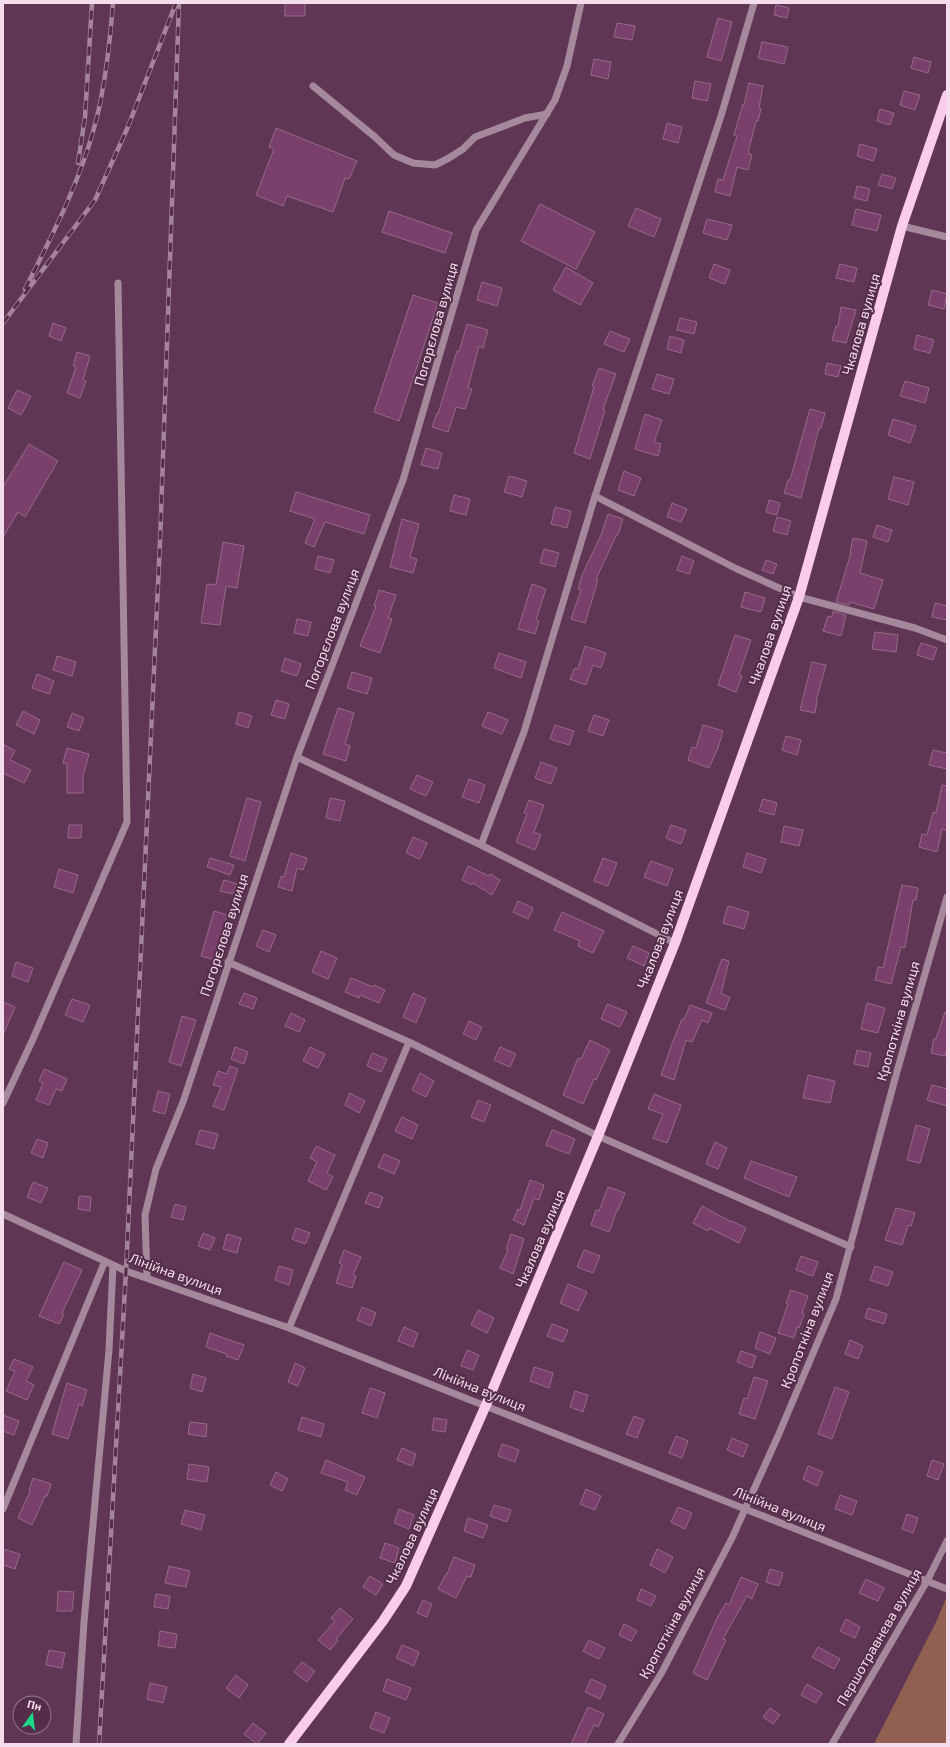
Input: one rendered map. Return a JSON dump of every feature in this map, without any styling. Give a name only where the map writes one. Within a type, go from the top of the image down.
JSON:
[{"type":"main road","name":"Чкалова вулиця","points":[[288,1744],[383,1621],[406,1586],[486,1406],[598,1136],[675,943],[800,597],[902,226],[947,95]]},
{"type":"street","name":"Погорєлова вулиця","points":[[147,1278],[145,1215],[156,1169],[183,1102],[297,757],[403,480],[476,230],[555,100],[567,66],[581,3]]},
{"type":"street","points":[[481,845],[524,732],[595,496],[721,116],[754,3]]},
{"type":"street","points":[[313,86],[375,137],[394,155],[413,163],[435,165],[463,149],[474,137],[525,118],[547,114]]},
{"type":"street","points":[[902,226],[947,237]]},
{"type":"street","points":[[3,1104],[33,1039],[127,822],[118,283]]},
{"type":"street","points":[[595,496],[737,569],[800,597],[915,628],[947,640]]},
{"type":"street","points":[[297,757],[481,845],[675,943]]},
{"type":"street","name":"Кропоткіна вулиця","points":[[618,1744],[662,1672],[745,1509],[778,1436],[836,1299],[896,1075],[947,897]]},
{"type":"street","points":[[228,962],[409,1042],[598,1136],[851,1247]]},
{"type":"street","points":[[289,1328],[409,1042]]},
{"type":"street","name":"Лінійна вулиця","points":[[3,1214],[113,1265],[289,1328],[947,1589]]},
{"type":"street","points":[[3,1509],[105,1261]]},
{"type":"street","points":[[76,1744],[84,1622],[109,1350],[113,1265]]},
{"type":"street","name":"Першотравнева вулиця","points":[[832,1744],[927,1581],[947,1541]]},
{"type":"shaded area","points":[[947,1596],[947,1744],[874,1744],[937,1620]]},
{"type":"building","points":[[285,3],[305,3],[305,16],[285,16]]},
{"type":"building","points":[[776,5],[789,8],[787,18],[774,15]]},
{"type":"building","points":[[718,18],[732,22],[721,61],[707,57]]},
{"type":"building","points":[[617,23],[635,26],[632,40],[614,37]]},
{"type":"building","points":[[762,42],[788,47],[784,64],[758,58]]},
{"type":"building","points":[[914,57],[931,62],[928,73],[911,68]]},
{"type":"building","points":[[594,59],[611,62],[608,79],[591,75]]},
{"type":"building","points":[[695,81],[711,84],[707,101],[692,98]]},
{"type":"building","points":[[749,83],[763,86],[759,108],[761,109],[758,121],[756,121],[748,153],[752,155],[748,170],[737,167],[730,196],[715,192],[718,179],[723,180],[737,136],[734,135],[743,104],[744,105]]},
{"type":"building","points":[[904,91],[920,95],[915,110],[900,105]]},
{"type":"building","points":[[880,109],[894,113],[890,125],[877,121]]},
{"type":"building","points":[[667,123],[682,127],[678,143],[663,139]]},
{"type":"building","points":[[276,128],[357,161],[349,179],[345,178],[333,212],[287,196],[283,206],[256,195],[274,149],[269,147]]},
{"type":"building","points":[[860,144],[877,149],[873,161],[857,156]]},
{"type":"building","points":[[882,174],[896,178],[892,189],[878,185]]},
{"type":"building","points":[[857,186],[870,189],[867,201],[854,198]]},
{"type":"building","points":[[540,204],[595,232],[576,269],[521,241]]},
{"type":"building","points":[[636,208],[661,219],[654,237],[628,226]]},
{"type":"building","points":[[856,209],[881,215],[877,231],[852,225]]},
{"type":"building","points":[[389,211],[452,233],[445,253],[382,232]]},
{"type":"building","points":[[707,219],[732,225],[727,240],[703,233]]},
{"type":"building","points":[[714,264],[730,270],[725,284],[709,278]]},
{"type":"building","points":[[840,264],[857,268],[854,282],[836,278]]},
{"type":"building","points":[[566,267],[593,283],[580,305],[553,290]]},
{"type":"building","points":[[482,282],[502,288],[497,306],[477,300]]},
{"type":"building","points":[[932,290],[947,294],[944,309],[928,305]]},
{"type":"building","points":[[413,295],[438,303],[399,421],[374,412]]},
{"type":"building","points":[[841,307],[856,310],[846,343],[832,340],[836,326],[838,326]]},
{"type":"building","points":[[680,318],[697,322],[694,334],[677,330]]},
{"type":"building","points":[[53,323],[66,328],[61,341],[49,336]]},
{"type":"building","points":[[467,324],[488,330],[483,348],[479,346],[468,388],[472,389],[465,409],[456,407],[448,432],[432,427],[437,413],[438,414],[457,351],[459,352]]},
{"type":"building","points":[[610,331],[630,339],[624,352],[604,344]]},
{"type":"building","points":[[917,335],[934,340],[930,353],[914,349]]},
{"type":"building","points":[[670,336],[684,340],[681,353],[667,349]]},
{"type":"building","points":[[77,352],[90,356],[83,380],[86,381],[80,398],[67,393],[76,367],[73,366]]},
{"type":"building","points":[[827,363],[841,366],[838,377],[825,374]]},
{"type":"building","points":[[599,368],[616,374],[603,409],[605,410],[590,459],[574,453],[594,387],[592,386]]},
{"type":"building","points":[[657,374],[674,379],[669,394],[652,389]]},
{"type":"building","points":[[905,381],[929,388],[925,403],[900,396]]},
{"type":"building","points":[[17,390],[31,396],[21,415],[8,408]]},
{"type":"building","points":[[810,409],[825,413],[821,428],[819,428],[801,498],[784,493],[788,480],[790,480]]},
{"type":"building","points":[[645,414],[662,420],[654,442],[661,444],[658,456],[635,449]]},
{"type":"building","points":[[893,419],[916,426],[910,443],[888,435]]},
{"type":"building","points":[[29,444],[58,461],[25,517],[18,512],[3,537],[3,487]]},
{"type":"building","points":[[426,448],[442,453],[438,469],[421,465]]},
{"type":"building","points":[[624,471],[641,478],[634,496],[618,490]]},
{"type":"building","points":[[509,476],[527,481],[522,497],[504,492]]},
{"type":"building","points":[[894,477],[914,482],[908,505],[888,499]]},
{"type":"building","points":[[296,492],[370,515],[364,534],[325,522],[314,547],[305,543],[315,519],[290,511]]},
{"type":"building","points":[[454,495],[470,499],[466,515],[450,511]]},
{"type":"building","points":[[769,500],[780,503],[777,515],[766,512]]},
{"type":"building","points":[[672,503],[687,509],[681,522],[667,517]]},
{"type":"building","points":[[555,507],[571,511],[567,528],[551,524]]},
{"type":"building","points":[[608,514],[623,519],[618,535],[617,534],[596,579],[598,580],[585,623],[571,619],[581,590],[578,589],[582,575],[601,535]]},
{"type":"building","points":[[777,517],[791,521],[787,535],[773,531]]},
{"type":"building","points":[[402,519],[419,524],[410,557],[417,559],[413,573],[390,567]]},
{"type":"building","points":[[877,525],[892,530],[888,542],[873,537]]},
{"type":"building","points":[[853,538],[867,541],[860,573],[883,580],[874,609],[850,602],[849,605],[836,602],[851,553]]},
{"type":"building","points":[[223,542],[244,546],[237,588],[226,586],[220,625],[201,623],[207,584],[216,585]]},
{"type":"building","points":[[544,549],[559,553],[555,567],[540,563]]},
{"type":"building","points":[[318,556],[334,560],[330,573],[315,569]]},
{"type":"building","points":[[682,556],[694,561],[689,574],[677,570]]},
{"type":"building","points":[[766,560],[777,564],[773,574],[762,570]]},
{"type":"building","points":[[532,584],[546,589],[536,620],[539,621],[535,634],[518,629]]},
{"type":"building","points":[[379,590],[396,595],[388,618],[392,619],[380,653],[360,646],[376,606],[374,606]]},
{"type":"building","points":[[745,592],[765,598],[761,612],[741,607]]},
{"type":"building","points":[[935,603],[947,606],[947,620],[932,617]]},
{"type":"building","points":[[833,611],[846,615],[841,636],[823,631],[828,616],[832,617]]},
{"type":"building","points":[[297,619],[311,622],[308,636],[294,633]]},
{"type":"building","points":[[875,632],[898,635],[896,652],[872,649]]},
{"type":"building","points":[[735,635],[751,640],[739,675],[742,676],[736,692],[718,685]]},
{"type":"building","points":[[921,643],[937,648],[933,660],[917,655]]},
{"type":"building","points":[[585,646],[606,653],[601,668],[593,665],[586,685],[570,679],[575,668],[578,669]]},
{"type":"building","points":[[499,653],[526,662],[521,678],[494,668]]},
{"type":"building","points":[[57,656],[76,662],[72,676],[53,670]]},
{"type":"building","points":[[285,658],[301,664],[297,676],[281,671]]},
{"type":"building","points":[[812,662],[826,665],[816,701],[815,713],[800,710]]},
{"type":"building","points":[[352,672],[372,678],[367,694],[347,688]]},
{"type":"building","points":[[37,674],[54,681],[49,694],[32,688]]},
{"type":"building","points":[[276,700],[289,704],[285,719],[271,715]]},
{"type":"building","points":[[338,708],[354,713],[345,744],[350,746],[346,761],[323,754]]},
{"type":"building","points":[[23,711],[40,720],[34,734],[16,725]]},
{"type":"building","points":[[239,712],[252,716],[248,728],[236,724]]},
{"type":"building","points":[[488,712],[508,720],[502,734],[482,726]]},
{"type":"building","points":[[72,713],[84,718],[79,731],[67,727]]},
{"type":"building","points":[[594,715],[609,720],[603,736],[588,731]]},
{"type":"building","points":[[555,725],[574,731],[569,745],[550,739]]},
{"type":"building","points":[[703,725],[723,731],[718,748],[709,768],[688,760],[692,747],[696,748]]},
{"type":"building","points":[[786,736],[801,740],[797,755],[782,750]]},
{"type":"building","points":[[3,744],[15,751],[10,760],[31,770],[24,783],[3,773]]},
{"type":"building","points":[[67,748],[89,754],[83,776],[83,793],[67,793],[67,764],[63,763]]},
{"type":"building","points":[[933,750],[947,753],[947,769],[929,765]]},
{"type":"building","points":[[541,762],[557,768],[551,784],[535,778]]},
{"type":"building","points":[[417,775],[433,782],[426,796],[410,789]]},
{"type":"building","points":[[469,779],[485,785],[479,803],[462,797]]},
{"type":"building","points":[[942,785],[947,786],[947,831],[942,829],[937,852],[919,847],[922,834],[927,835],[933,812],[936,813]]},
{"type":"building","points":[[247,798],[261,802],[245,861],[230,856]]},
{"type":"building","points":[[330,798],[345,801],[340,821],[326,818]]},
{"type":"building","points":[[763,799],[777,803],[774,815],[759,811]]},
{"type":"building","points":[[529,800],[544,805],[534,832],[541,835],[535,850],[516,842],[527,814],[524,813]]},
{"type":"building","points":[[69,825],[82,825],[81,838],[68,838]]},
{"type":"building","points":[[671,825],[686,830],[681,844],[666,838]]},
{"type":"building","points":[[784,826],[803,830],[799,846],[781,842]]},
{"type":"building","points":[[413,837],[427,843],[420,859],[406,853]]},
{"type":"building","points":[[291,853],[307,858],[303,870],[297,868],[292,891],[278,887],[281,876],[284,877]]},
{"type":"building","points":[[747,853],[766,859],[761,873],[743,867]]},
{"type":"building","points":[[210,858],[234,865],[230,875],[207,867]]},
{"type":"building","points":[[603,858],[617,863],[608,886],[594,881]]},
{"type":"building","points":[[651,861],[673,869],[667,886],[644,877]]},
{"type":"building","points":[[468,866],[489,876],[490,874],[500,880],[492,895],[473,883],[472,885],[462,880]]},
{"type":"building","points":[[59,869],[78,875],[73,893],[54,887]]},
{"type":"building","points":[[224,880],[237,884],[233,894],[220,891]]},
{"type":"building","points":[[902,885],[918,888],[916,900],[913,900],[905,948],[901,947],[891,984],[875,980],[878,967],[883,968]]},
{"type":"building","points":[[518,901],[533,908],[528,919],[513,912]]},
{"type":"building","points":[[728,906],[749,912],[744,929],[723,923]]},
{"type":"building","points":[[214,911],[227,915],[215,960],[201,956]]},
{"type":"building","points":[[562,912],[604,931],[593,953],[578,946],[580,941],[554,930]]},
{"type":"building","points":[[263,930],[276,935],[269,952],[256,946]]},
{"type":"building","points":[[633,946],[649,953],[644,966],[627,958]]},
{"type":"building","points":[[321,951],[337,958],[328,979],[312,972]]},
{"type":"building","points":[[722,959],[729,961],[721,994],[730,997],[725,1010],[706,1003]]},
{"type":"building","points":[[16,962],[33,968],[28,982],[12,976]]},
{"type":"building","points":[[351,978],[385,990],[379,1003],[360,995],[359,998],[345,992]]},
{"type":"building","points":[[244,993],[257,998],[253,1009],[239,1004]]},
{"type":"building","points":[[413,993],[426,999],[416,1023],[403,1017]]},
{"type":"building","points":[[72,999],[90,1005],[83,1022],[65,1015]]},
{"type":"building","points":[[3,1002],[15,1007],[3,1035]]},
{"type":"building","points":[[867,1003],[885,1008],[878,1033],[861,1029]]},
{"type":"building","points":[[607,1004],[627,1012],[620,1027],[601,1019]]},
{"type":"building","points":[[690,1005],[712,1013],[708,1023],[702,1020],[692,1042],[686,1040],[674,1080],[661,1075],[682,1019],[684,1020]]},
{"type":"building","points":[[945,1012],[947,1013],[947,1047],[945,1056],[931,1053],[934,1038],[936,1039]]},
{"type":"building","points":[[291,1013],[305,1020],[299,1032],[285,1026]]},
{"type":"building","points":[[182,1016],[196,1020],[181,1066],[169,1062]]},
{"type":"building","points":[[469,1021],[482,1027],[476,1040],[463,1034]]},
{"type":"building","points":[[590,1040],[610,1050],[596,1080],[594,1079],[583,1104],[563,1095],[578,1058],[581,1059]]},
{"type":"building","points":[[235,1047],[248,1052],[244,1064],[231,1059]]},
{"type":"building","points":[[310,1047],[325,1054],[318,1068],[303,1061]]},
{"type":"building","points":[[500,1047],[516,1054],[510,1067],[494,1060]]},
{"type":"building","points":[[857,1050],[871,1053],[868,1067],[854,1064]]},
{"type":"building","points":[[372,1053],[387,1059],[381,1072],[367,1066]]},
{"type":"building","points":[[230,1066],[238,1069],[224,1110],[213,1106],[221,1087],[213,1085],[218,1071],[227,1074]]},
{"type":"building","points":[[44,1069],[67,1079],[62,1091],[56,1089],[49,1105],[36,1100],[43,1083],[39,1081]]},
{"type":"building","points":[[420,1073],[434,1081],[426,1097],[412,1090]]},
{"type":"building","points":[[808,1075],[835,1081],[830,1103],[803,1098]]},
{"type":"building","points":[[932,1085],[947,1089],[947,1106],[927,1100]]},
{"type":"building","points":[[158,1091],[170,1094],[165,1114],[153,1111]]},
{"type":"building","points":[[350,1093],[365,1101],[359,1113],[345,1105]]},
{"type":"building","points":[[654,1094],[681,1105],[667,1143],[653,1138],[663,1114],[648,1109]]},
{"type":"building","points":[[478,1100],[491,1105],[484,1122],[471,1117]]},
{"type":"building","points":[[402,1117],[418,1125],[412,1139],[395,1131]]},
{"type":"building","points":[[916,1125],[930,1129],[920,1163],[907,1160]]},
{"type":"building","points":[[200,1130],[218,1134],[214,1149],[196,1144]]},
{"type":"building","points":[[552,1130],[575,1139],[569,1154],[546,1145]]},
{"type":"building","points":[[37,1139],[48,1143],[43,1158],[31,1153]]},
{"type":"building","points":[[715,1142],[727,1148],[718,1169],[706,1164]]},
{"type":"building","points":[[316,1146],[335,1155],[327,1173],[333,1177],[326,1190],[308,1181],[317,1162],[310,1158]]},
{"type":"building","points":[[384,1154],[400,1161],[394,1174],[378,1167]]},
{"type":"building","points":[[751,1161],[797,1177],[789,1197],[744,1178]]},
{"type":"building","points":[[530,1180],[544,1185],[539,1200],[534,1198],[524,1225],[513,1220],[518,1209],[520,1210]]},
{"type":"building","points":[[33,1182],[48,1188],[41,1203],[27,1197]]},
{"type":"building","points":[[608,1187],[625,1193],[609,1232],[591,1225],[596,1210],[599,1211]]},
{"type":"building","points":[[370,1192],[383,1197],[379,1208],[365,1203]]},
{"type":"building","points":[[79,1196],[91,1197],[90,1211],[78,1209]]},
{"type":"building","points":[[175,1204],[186,1207],[183,1220],[171,1217]]},
{"type":"building","points":[[702,1206],[731,1222],[732,1221],[746,1228],[739,1243],[709,1228],[708,1231],[693,1223]]},
{"type":"building","points":[[896,1208],[915,1213],[911,1226],[908,1225],[902,1245],[885,1240]]},
{"type":"building","points":[[296,1228],[310,1233],[305,1244],[292,1239]]},
{"type":"building","points":[[203,1233],[215,1238],[210,1250],[198,1246]]},
{"type":"building","points":[[227,1234],[241,1238],[237,1253],[223,1249]]},
{"type":"building","points":[[511,1234],[524,1239],[513,1274],[500,1268],[508,1250],[506,1249]]},
{"type":"building","points":[[344,1250],[361,1257],[353,1275],[356,1276],[352,1288],[336,1283],[342,1264],[339,1263]]},
{"type":"building","points":[[584,1250],[600,1256],[593,1273],[577,1267]]},
{"type":"building","points":[[801,1256],[818,1262],[813,1276],[796,1270]]},
{"type":"building","points":[[64,1262],[82,1270],[62,1313],[64,1314],[59,1324],[39,1316]]},
{"type":"building","points":[[279,1266],[293,1270],[289,1285],[275,1280]]},
{"type":"building","points":[[875,1266],[893,1272],[888,1286],[870,1280]]},
{"type":"building","points":[[568,1284],[587,1292],[578,1311],[560,1303]]},
{"type":"building","points":[[791,1290],[808,1296],[802,1313],[804,1314],[799,1328],[797,1327],[794,1338],[778,1333]]},
{"type":"building","points":[[362,1307],[376,1313],[371,1326],[357,1320]]},
{"type":"building","points":[[868,1308],[887,1314],[884,1324],[865,1318]]},
{"type":"building","points":[[478,1310],[494,1318],[487,1333],[471,1325]]},
{"type":"building","points":[[552,1324],[568,1330],[563,1342],[547,1336]]},
{"type":"building","points":[[404,1327],[418,1333],[413,1347],[398,1341]]},
{"type":"building","points":[[760,1332],[776,1338],[770,1354],[755,1348]]},
{"type":"building","points":[[210,1333],[244,1345],[238,1360],[226,1356],[227,1354],[206,1347]]},
{"type":"building","points":[[850,1340],[863,1346],[858,1359],[845,1354]]},
{"type":"building","points":[[467,1350],[479,1355],[473,1370],[461,1366]]},
{"type":"building","points":[[741,1351],[756,1356],[752,1368],[737,1362]]},
{"type":"building","points":[[14,1359],[33,1367],[26,1381],[34,1385],[27,1400],[6,1391],[15,1371],[9,1369]]},
{"type":"building","points":[[295,1363],[305,1368],[298,1386],[288,1382]]},
{"type":"building","points":[[534,1367],[553,1373],[549,1388],[530,1381]]},
{"type":"building","points":[[193,1374],[206,1378],[202,1392],[190,1388]]},
{"type":"building","points":[[754,1377],[768,1381],[755,1419],[739,1414],[744,1398],[747,1399]]},
{"type":"building","points":[[67,1383],[87,1390],[82,1406],[79,1404],[68,1439],[52,1434]]},
{"type":"building","points":[[835,1387],[849,1392],[832,1439],[818,1434]]},
{"type":"building","points":[[370,1388],[385,1393],[377,1418],[362,1413]]},
{"type":"building","points":[[575,1391],[588,1395],[583,1412],[570,1407]]},
{"type":"building","points":[[3,1415],[19,1421],[14,1435],[3,1431]]},
{"type":"building","points":[[634,1416],[644,1420],[637,1438],[626,1434]]},
{"type":"building","points":[[302,1417],[324,1424],[321,1437],[298,1430]]},
{"type":"building","points":[[434,1418],[447,1420],[445,1432],[432,1430]]},
{"type":"building","points":[[190,1422],[207,1424],[206,1437],[188,1434]]},
{"type":"building","points":[[676,1436],[688,1441],[682,1458],[669,1453]]},
{"type":"building","points":[[732,1438],[748,1445],[743,1457],[727,1450]]},
{"type":"building","points":[[502,1444],[519,1450],[515,1462],[498,1456]]},
{"type":"building","points":[[402,1448],[416,1454],[412,1466],[397,1460]]},
{"type":"building","points":[[326,1460],[365,1477],[357,1495],[345,1490],[348,1482],[321,1473]]},
{"type":"building","points":[[932,1460],[944,1464],[938,1480],[927,1476]]},
{"type":"building","points":[[189,1464],[209,1467],[207,1482],[187,1479]]},
{"type":"building","points":[[808,1466],[823,1472],[817,1486],[803,1479]]},
{"type":"building","points":[[276,1472],[288,1479],[282,1491],[270,1485]]},
{"type":"building","points":[[33,1478],[51,1484],[47,1496],[45,1496],[32,1525],[18,1518],[30,1491]]},
{"type":"building","points":[[586,1489],[601,1496],[595,1510],[580,1504]]},
{"type":"building","points":[[840,1495],[857,1501],[852,1515],[835,1509]]},
{"type":"building","points":[[494,1505],[511,1510],[507,1522],[490,1516]]},
{"type":"building","points":[[678,1507],[692,1513],[685,1529],[671,1522]]},
{"type":"building","points":[[399,1509],[414,1515],[409,1529],[394,1523]]},
{"type":"building","points":[[185,1510],[205,1515],[201,1530],[181,1524]]},
{"type":"building","points":[[907,1514],[918,1518],[913,1533],[902,1529]]},
{"type":"building","points":[[468,1518],[488,1525],[483,1538],[464,1531]]},
{"type":"building","points":[[385,1543],[399,1548],[395,1563],[380,1558]]},
{"type":"building","points":[[3,1549],[20,1554],[15,1569],[3,1565]]},
{"type":"building","points":[[657,1549],[673,1557],[665,1573],[650,1565]]},
{"type":"building","points":[[454,1557],[475,1565],[471,1577],[467,1576],[456,1598],[438,1589],[447,1574]]},
{"type":"building","points":[[169,1566],[190,1571],[186,1587],[165,1583]]},
{"type":"building","points":[[770,1569],[783,1573],[779,1586],[766,1582]]},
{"type":"building","points":[[370,1576],[383,1584],[376,1595],[363,1587]]},
{"type":"building","points":[[741,1577],[758,1584],[752,1599],[747,1596],[723,1639],[726,1640],[707,1680],[693,1673],[718,1616],[726,1603],[729,1605]]},
{"type":"building","points":[[866,1579],[884,1588],[878,1601],[859,1593]]},
{"type":"building","points":[[641,1589],[656,1596],[651,1606],[637,1600]]},
{"type":"building","points":[[58,1591],[74,1592],[72,1611],[57,1611]]},
{"type":"building","points":[[156,1594],[170,1596],[168,1609],[154,1607]]},
{"type":"building","points":[[423,1600],[432,1604],[427,1617],[417,1613]]},
{"type":"building","points":[[340,1608],[353,1619],[336,1639],[338,1640],[330,1650],[318,1640],[335,1621],[331,1618]]},
{"type":"building","points":[[846,1619],[860,1627],[855,1638],[840,1631]]},
{"type":"building","points":[[624,1624],[637,1631],[631,1641],[619,1635]]},
{"type":"building","points":[[160,1631],[177,1634],[175,1648],[158,1646]]},
{"type":"building","points":[[589,1640],[605,1648],[599,1659],[583,1651]]},
{"type":"building","points":[[402,1645],[419,1652],[414,1666],[396,1658]]},
{"type":"building","points":[[818,1647],[840,1659],[834,1669],[812,1657]]},
{"type":"building","points":[[49,1650],[65,1653],[62,1668],[46,1665]]},
{"type":"building","points":[[302,1662],[315,1671],[307,1682],[294,1672]]},
{"type":"building","points":[[236,1675],[248,1685],[239,1698],[226,1688]]},
{"type":"building","points":[[387,1679],[411,1688],[406,1700],[383,1691]]},
{"type":"building","points":[[591,1679],[606,1686],[600,1699],[585,1692]]},
{"type":"building","points":[[150,1683],[167,1687],[163,1703],[147,1699]]},
{"type":"building","points":[[807,1684],[822,1693],[816,1703],[801,1695]]},
{"type":"building","points":[[588,1707],[604,1714],[598,1727],[594,1725],[585,1744],[571,1744]]},
{"type":"building","points":[[770,1708],[780,1715],[773,1724],[763,1717]]},
{"type":"building","points":[[376,1712],[390,1718],[384,1733],[370,1728]]},
{"type":"building","points":[[253,1723],[266,1733],[257,1744],[244,1734]]},
{"type":"railway","points":[[78,163],[85,117],[92,3]]},
{"type":"railway","points":[[25,289],[66,205],[91,140],[105,75],[113,3]]},
{"type":"railway","points":[[3,323],[95,200],[127,129],[176,3]]},
{"type":"railway","points":[[99,1744],[126,1271],[160,542],[179,3]]}]
